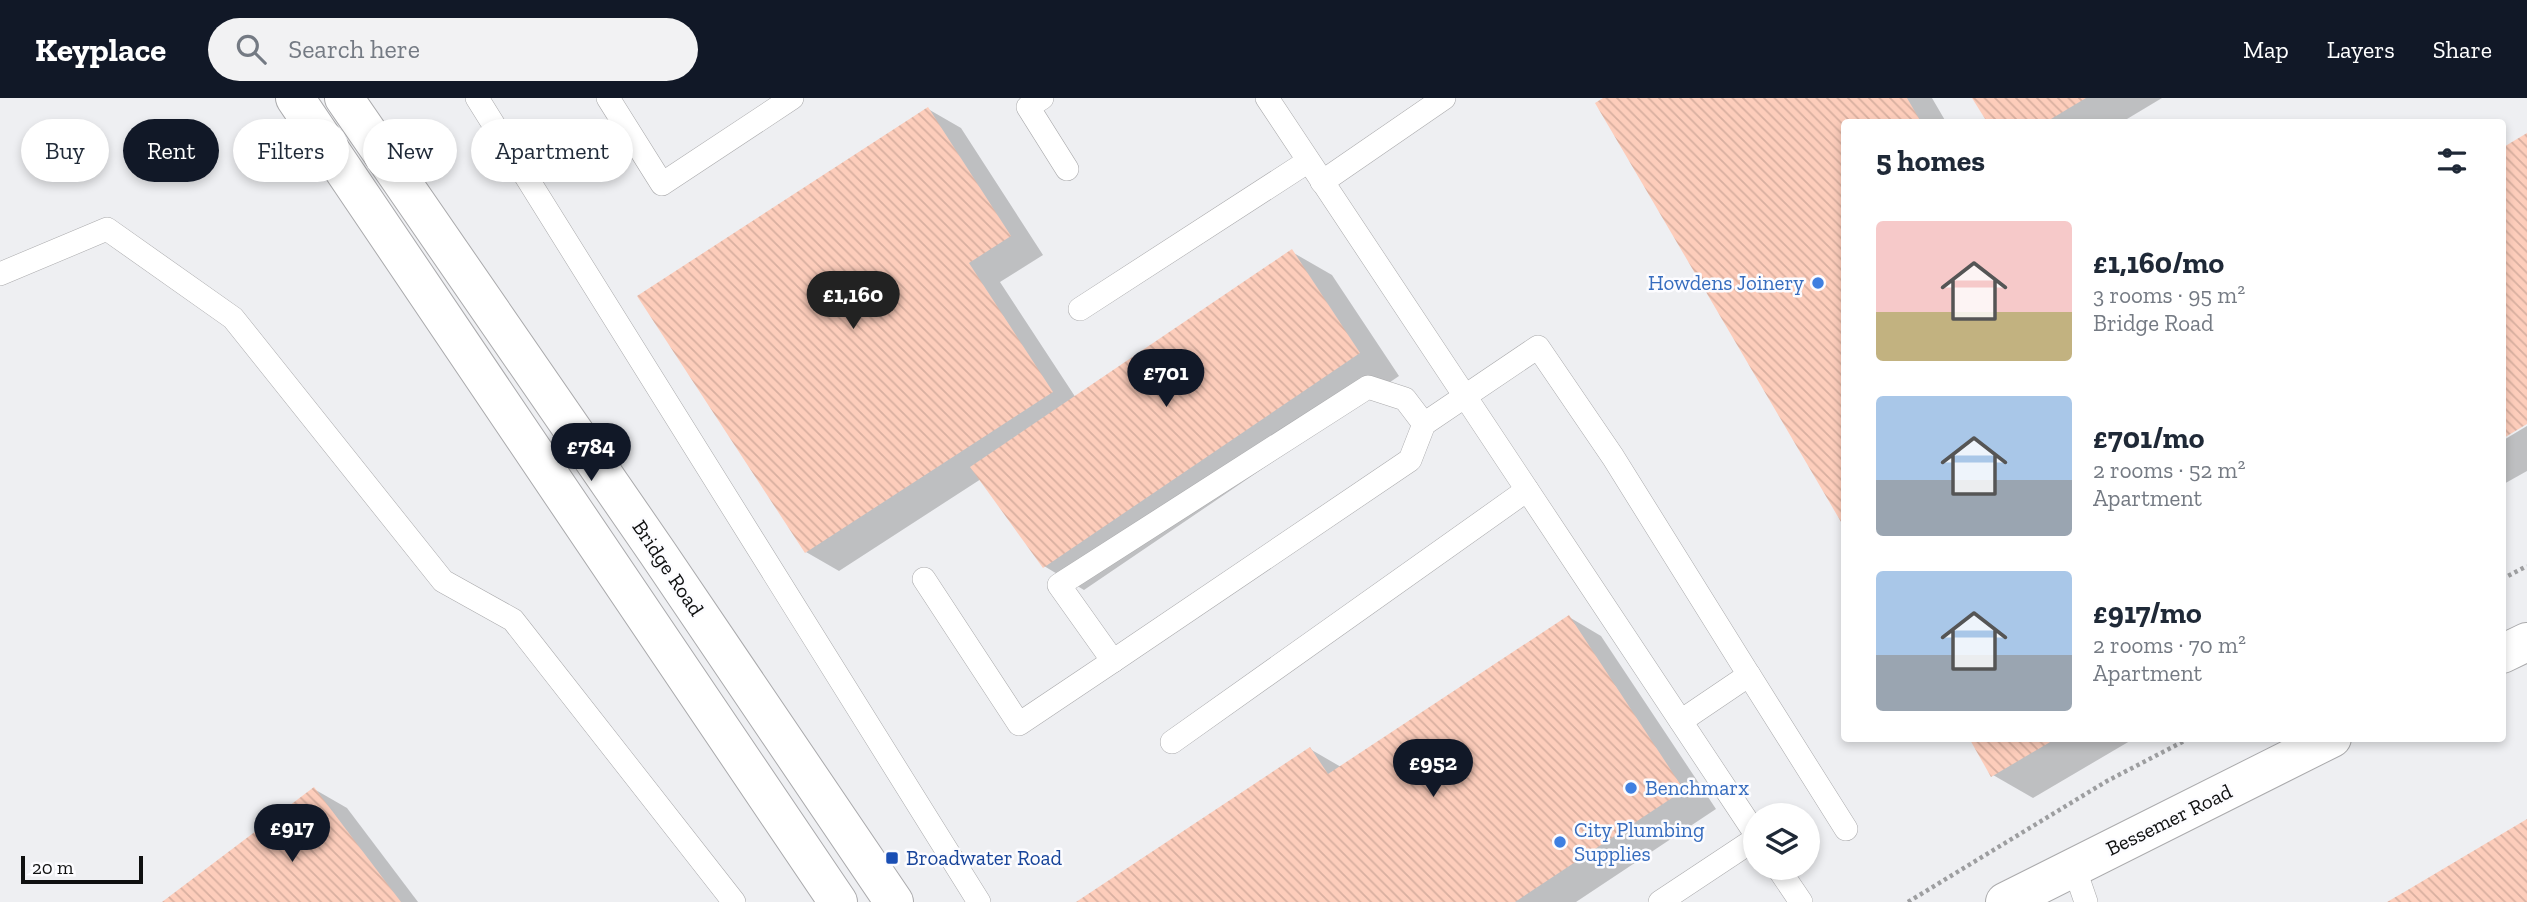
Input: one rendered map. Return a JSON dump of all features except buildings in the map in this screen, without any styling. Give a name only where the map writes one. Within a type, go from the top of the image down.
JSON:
[{"type":"main road","points":[[295,98],[838,902]]},
{"type":"main road","name":"Bridge Road","points":[[344,98],[649,540],[894,902]]},
{"type":"main road","points":[[2506,652],[2527,642]]},
{"type":"main road","name":"Bessemer Road","points":[[2005,902],[2080,885],[2325,742]]},
{"type":"lane","points":[[477,98],[979,902]]},
{"type":"lane","points":[[611,99],[662,184],[792,98]]},
{"type":"lane","points":[[1042,98],[1028,107],[1067,169]]},
{"type":"lane","points":[[1267,98],[1743,815]]},
{"type":"lane","points":[[1322,182],[1444,98]]},
{"type":"lane","points":[[1080,309],[1307,162]]},
{"type":"lane","points":[[0,274],[107,229],[233,318],[443,582],[513,620],[734,902]]},
{"type":"lane","points":[[924,579],[1019,724],[1410,460],[1424,424],[1538,347],[1613,457],[1846,829]]},
{"type":"lane","points":[[1113,661],[1059,585],[1368,387],[1405,399],[1424,424]]},
{"type":"lane","points":[[1172,742],[1527,490]]},
{"type":"lane","points":[[1681,721],[1749,675]]},
{"type":"lane","points":[[1671,899],[1743,848]]},
{"type":"lane","points":[[1786,880],[1801,902]]},
{"type":"path","points":[[2506,577],[2527,566]]},
{"type":"path","points":[[1908,902],[2107,781],[2182,742]]},
{"type":"place","name":"Howdens Joinery","points":[[1818,283]]},
{"type":"place","name":"Benchmarx","points":[[1631,788]]},
{"type":"place","name":"City Plumbing Supplies","points":[[1560,842]]},
{"type":"place","name":"Broadwater Road","points":[[892,858]]}]
